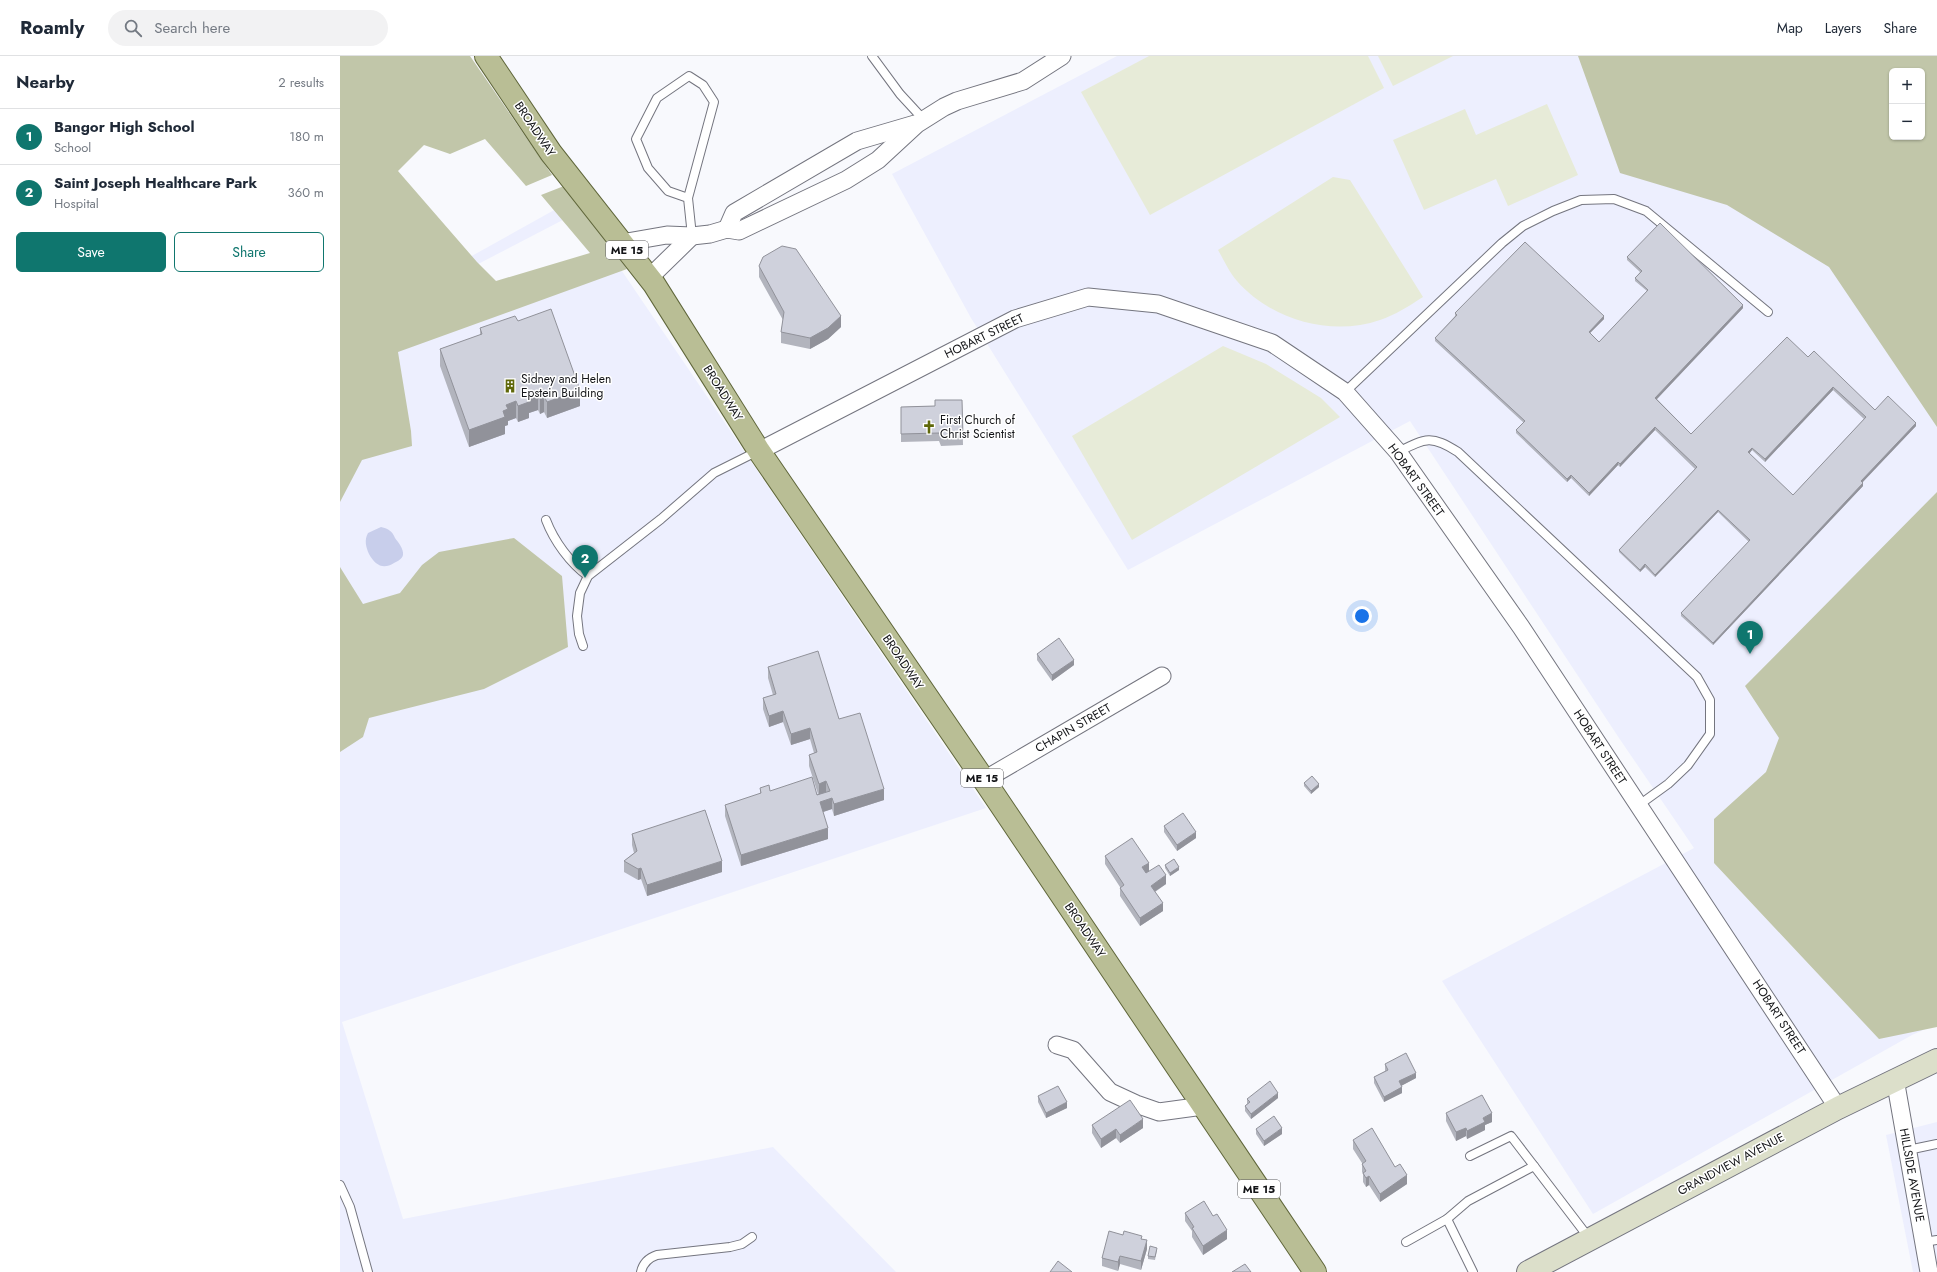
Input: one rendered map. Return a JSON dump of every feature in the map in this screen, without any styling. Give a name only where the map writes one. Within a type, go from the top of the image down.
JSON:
[{"type":"main road","name":"BROADWAY","points":[[486,56],[550,153],[649,278],[759,451],[984,780],[1315,1272]]},
{"type":"street","points":[[621,242],[667,235],[692,236],[710,234],[727,229],[739,231],[846,180],[878,160],[920,122],[957,101],[1023,81],[1062,56]]},
{"type":"street","points":[[727,229],[734,213],[846,147],[857,141],[920,122]]},
{"type":"street","points":[[649,278],[692,236]]},
{"type":"street","name":"HOBART STREET","points":[[759,451],[1015,319],[1088,297],[1158,304],[1272,342],[1345,392],[1398,452],[1521,627],[1838,1108]]},
{"type":"street","name":"CHAPIN STREET","points":[[984,780],[1162,676]]},
{"type":"street","points":[[1057,1045],[1073,1050],[1110,1092],[1136,1104],[1159,1112],[1203,1106]]},
{"type":"street","name":"GRANDVIEW AVENUE","points":[[1528,1272],[1838,1108],[1937,1060]]},
{"type":"street","name":"HILLSIDE AVENUE","points":[[1896,1079],[1908,1150],[1931,1241],[1929,1272]]},
{"type":"lane","points":[[872,56],[920,122]]},
{"type":"lane","points":[[688,198],[668,191],[653,174],[648,168],[636,139],[657,98],[689,76],[703,85],[714,102],[688,198],[692,236]]},
{"type":"lane","points":[[1345,392],[1502,243],[1523,226],[1553,211],[1581,200],[1614,199],[1646,211],[1768,312]]},
{"type":"lane","points":[[1398,452],[1420,441],[1440,441],[1458,452],[1697,677],[1710,700],[1710,734],[1688,765],[1668,784],[1639,804]]},
{"type":"lane","points":[[583,646],[579,634],[577,616],[580,593],[588,576],[661,519],[714,473],[759,451]]},
{"type":"lane","points":[[546,520],[552,535],[579,570],[588,576]]},
{"type":"lane","points":[[1470,1156],[1511,1136],[1589,1239]]},
{"type":"lane","points":[[1908,1150],[1937,1144]]},
{"type":"lane","points":[[1406,1242],[1447,1219],[1468,1201],[1534,1166]]},
{"type":"lane","points":[[340,1185],[350,1207],[368,1272]]},
{"type":"lane","points":[[1447,1219],[1473,1272]]},
{"type":"lane","points":[[641,1272],[644,1264],[650,1258],[730,1247],[742,1244],[752,1237]]},
{"type":"shaded area","points":[[1117,56],[1884,56],[1889,107],[1889,140],[1893,140],[1937,355],[1937,1024],[1912,1035],[1593,1214],[1442,981],[1694,848],[1619,738],[1410,421],[1128,570],[971,318],[892,174]]},
{"type":"shaded area","points":[[340,153],[452,267],[574,199],[582,210],[457,275],[474,301],[607,249],[986,808],[342,1022],[403,1219],[773,1147],[896,1272],[340,1272]]},
{"type":"shaded area","points":[[1937,1122],[1937,1272],[1913,1272],[1886,1135]]},
{"type":"green space","points":[[340,56],[470,56],[552,175],[526,186],[485,139],[450,154],[424,145],[398,171],[477,262],[496,281],[590,253],[541,195],[564,186],[627,269],[398,352],[411,431],[412,446],[362,460],[340,502]]},
{"type":"green space","points":[[1149,56],[1368,56],[1384,88],[1150,215],[1081,92]]},
{"type":"green space","points":[[1378,56],[1453,56],[1393,86]]},
{"type":"green space","points":[[1578,56],[1937,56],[1937,427],[1829,267],[1727,205],[1620,173]]},
{"type":"green space","points":[[1547,104],[1578,175],[1508,206],[1496,179],[1424,210],[1393,140],[1465,109],[1476,135]]},
{"type":"green space","points":[[1333,177],[1350,180],[1423,297],[1386,318],[1361,325],[1342,327],[1303,322],[1284,315],[1251,295],[1237,281],[1218,250]]},
{"type":"green space","points":[[1223,346],[1266,364],[1321,398],[1340,417],[1132,540],[1072,436]]},
{"type":"green space","points":[[1937,492],[1937,1027],[1879,1039],[1714,863],[1714,819],[1766,772],[1779,738],[1745,686]]},
{"type":"green space","points":[[514,538],[562,576],[568,647],[484,689],[369,718],[363,737],[340,752],[340,567],[363,604],[400,593],[422,565],[439,552]]},
{"type":"water","points":[[381,527],[391,532],[403,550],[400,560],[386,566],[377,564],[374,561],[369,554],[366,544],[368,533]]},
{"type":"building","points":[[1660,223],[1743,305],[1655,398],[1691,434],[1787,337],[1808,357],[1814,351],[1875,410],[1888,396],[1916,423],[1861,481],[1863,483],[1713,643],[1681,613],[1750,540],[1718,510],[1655,575],[1645,564],[1640,570],[1619,550],[1697,467],[1655,427],[1620,464],[1618,462],[1589,493],[1571,475],[1567,479],[1516,430],[1525,421],[1435,338],[1457,315],[1455,313],[1525,242],[1604,316],[1589,332],[1599,342],[1648,290],[1635,278],[1642,271],[1627,257]],"holes":[[[1833,387],[1866,417],[1793,495],[1748,452],[1752,448],[1765,459]]]},
{"type":"building","points":[[782,246],[796,249],[841,316],[828,328],[810,338],[781,332],[784,312],[759,266],[763,257]]},
{"type":"building","name":"Sidney and Helen Epstein Building","points":[[551,309],[580,390],[547,402],[544,396],[540,397],[538,393],[528,397],[529,402],[518,406],[516,401],[506,405],[508,409],[503,411],[505,417],[469,430],[440,349],[482,334],[480,328],[515,316],[518,321]]},
{"type":"building","points":[[935,400],[962,400],[963,437],[941,437],[939,433],[901,434],[901,407],[935,406]]},
{"type":"building","points":[[1059,638],[1074,660],[1052,675],[1037,654]]},
{"type":"building","points":[[818,651],[839,719],[860,713],[884,789],[834,804],[832,798],[820,802],[828,828],[741,855],[725,805],[761,793],[760,788],[769,785],[770,791],[812,777],[817,795],[830,791],[826,781],[819,784],[809,755],[817,752],[810,728],[791,734],[783,711],[769,716],[763,698],[776,694],[768,667]]},
{"type":"building","points":[[1312,776],[1319,784],[1311,791],[1304,783]]},
{"type":"building","points":[[705,810],[722,861],[647,885],[641,868],[638,869],[624,861],[637,851],[632,834]]},
{"type":"building","points":[[1183,813],[1196,832],[1177,845],[1164,826]]},
{"type":"building","points":[[1132,838],[1149,863],[1142,867],[1146,873],[1159,865],[1166,875],[1151,886],[1163,903],[1140,918],[1120,888],[1124,885],[1105,856]]},
{"type":"building","points":[[1174,859],[1179,867],[1170,873],[1165,865]]},
{"type":"building","points":[[1406,1053],[1416,1073],[1399,1081],[1402,1087],[1384,1097],[1374,1077],[1388,1070],[1385,1064]]},
{"type":"building","points":[[1270,1081],[1278,1093],[1251,1114],[1245,1106],[1250,1102],[1247,1099]]},
{"type":"building","points":[[1058,1086],[1067,1102],[1046,1113],[1038,1096]]},
{"type":"building","points":[[1482,1095],[1492,1113],[1483,1118],[1485,1122],[1467,1131],[1466,1128],[1456,1132],[1446,1113]]},
{"type":"building","points":[[1130,1100],[1143,1119],[1120,1135],[1116,1129],[1101,1139],[1092,1125]]},
{"type":"building","points":[[1274,1116],[1282,1128],[1264,1141],[1256,1129]]},
{"type":"building","points":[[1372,1128],[1395,1167],[1400,1164],[1407,1175],[1380,1194],[1369,1176],[1366,1178],[1363,1173],[1366,1171],[1362,1164],[1366,1161],[1353,1140]]},
{"type":"building","points":[[1204,1201],[1213,1216],[1217,1214],[1227,1230],[1203,1246],[1185,1213]]},
{"type":"building","points":[[1109,1231],[1123,1235],[1124,1231],[1142,1236],[1141,1239],[1147,1240],[1141,1261],[1120,1256],[1118,1262],[1102,1258]]},
{"type":"building","points":[[1150,1246],[1157,1248],[1155,1257],[1148,1256]]},
{"type":"building","points":[[1058,1261],[1072,1272],[1050,1272]]},
{"type":"building","points":[[1245,1264],[1251,1272],[1232,1272]]},
{"type":"place","name":"Sidney and Helen Epstein Building","points":[[510,386]]},
{"type":"place","name":"First Church of Christ Scientist","points":[[929,427]]},
{"type":"place","name":"Saint Joseph Healthcare Park","points":[[585,578]]},
{"type":"place","name":"Bangor High School","points":[[1750,654]]}]
